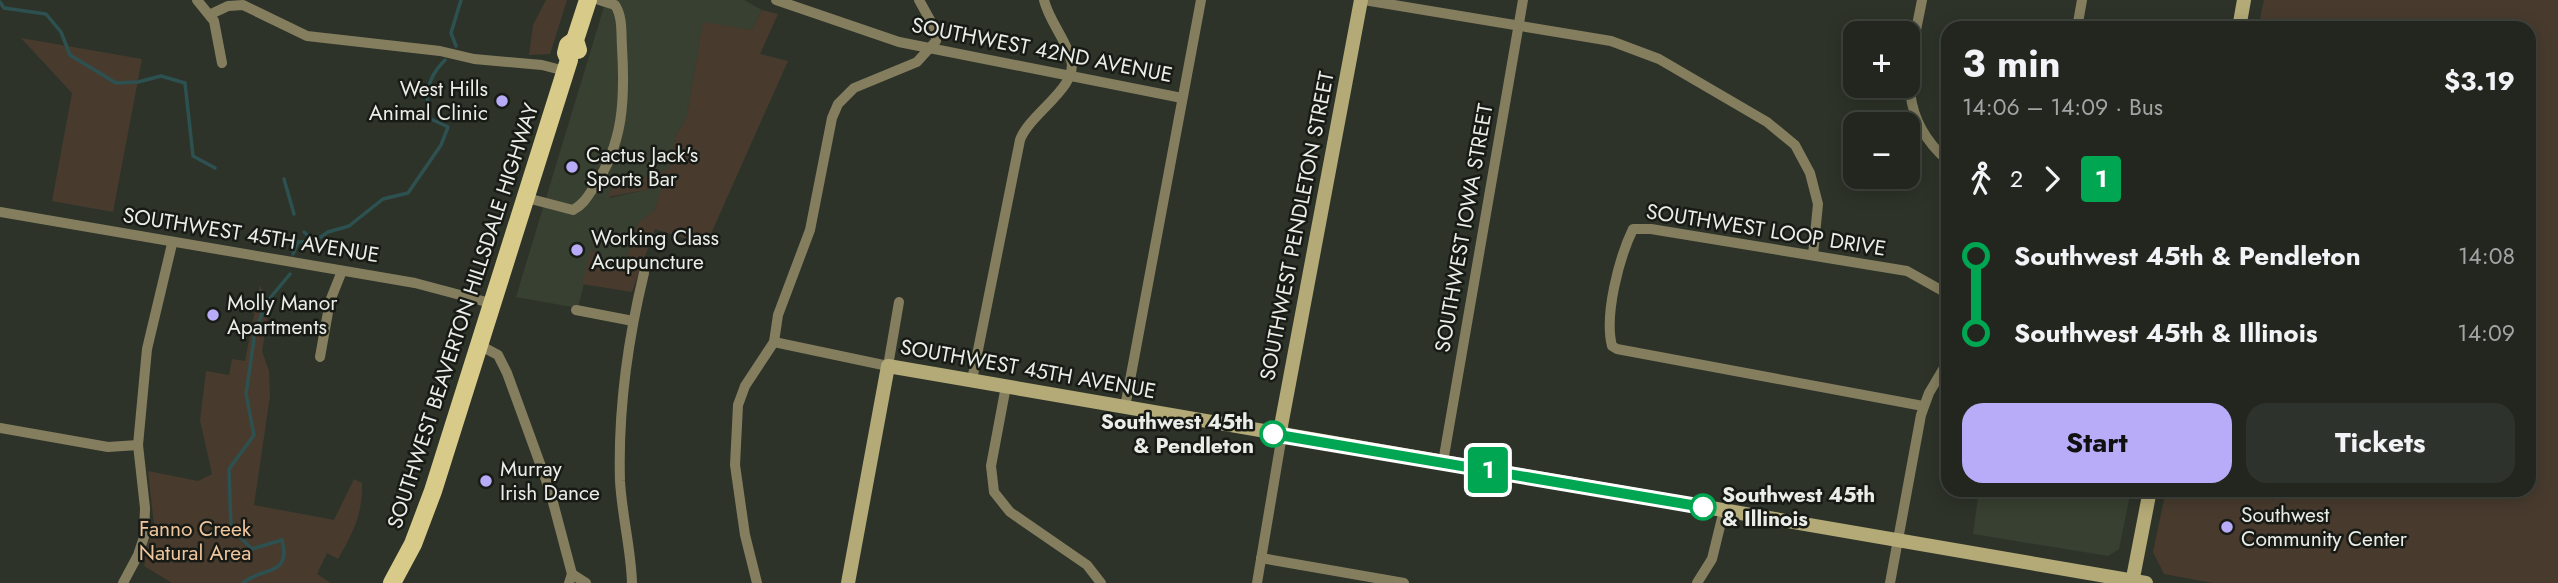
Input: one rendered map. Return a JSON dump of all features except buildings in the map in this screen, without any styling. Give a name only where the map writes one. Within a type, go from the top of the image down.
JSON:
[{"type":"main road","name":"SOUTHWEST BEAVERTON HILLSDALE HIGHWAY","points":[[392,583],[420,528],[481,346],[567,66],[576,56],[579,47],[575,40],[588,0]]},
{"type":"street","points":[[197,0],[211,15],[217,30],[222,62]]},
{"type":"street","points":[[527,198],[573,210],[589,195],[612,155],[620,129],[624,92],[621,24],[615,5],[600,0]]},
{"type":"street","name":"SOUTHWEST 42ND AVENUE","points":[[776,0],[870,34],[932,50],[1182,97]]},
{"type":"street","points":[[757,583],[738,493],[735,435],[741,396],[774,342],[778,314],[810,230],[835,110],[854,88],[917,62],[932,50],[936,41],[935,29],[919,0]]},
{"type":"street","points":[[972,380],[1020,140],[1030,121],[1058,93],[1070,75],[1071,58],[1044,0]]},
{"type":"street","points":[[1125,407],[1201,0]]},
{"type":"street","points":[[1362,0],[1636,48],[1782,132],[1800,153],[1816,192],[1819,214],[1813,255]]},
{"type":"street","name":"SOUTHWEST PENDLETON STREET","points":[[1257,583],[1283,435],[1281,426],[1362,0]]},
{"type":"street","name":"SOUTHWEST IOWA STREET","points":[[1443,462],[1523,0]]},
{"type":"street","points":[[1922,0],[1910,65],[1910,100],[1925,136],[1941,154]]},
{"type":"street","points":[[2078,21],[2082,0]]},
{"type":"street","points":[[2240,21],[2244,0]]},
{"type":"street","points":[[211,15],[228,6],[243,5],[307,36],[440,51],[474,59],[567,66]]},
{"type":"street","name":"SOUTHWEST 45TH AVENUE","points":[[0,212],[172,244],[415,283],[494,304]]},
{"type":"street","name":"SOUTHWEST LOOP DRIVE","points":[[1923,406],[1633,355],[1612,346],[1610,324],[1620,261],[1633,229],[1660,230],[1907,271],[1941,290]]},
{"type":"street","points":[[123,583],[144,537],[145,508],[138,445],[148,339],[172,244]]},
{"type":"street","points":[[320,357],[330,301],[342,271]]},
{"type":"street","points":[[632,583],[620,468],[634,321],[644,273]]},
{"type":"street","points":[[848,583],[900,302]]},
{"type":"street","points":[[576,310],[634,321]]},
{"type":"street","name":"SOUTHWEST 45TH AVENUE","points":[[774,342],[888,366],[2137,582]]},
{"type":"street","points":[[481,346],[498,355],[507,373],[550,492],[570,578],[586,583]]},
{"type":"street","points":[[1890,583],[1923,406],[1941,374]]},
{"type":"street","points":[[1006,386],[991,467],[994,492],[1003,506],[1087,565],[1101,583]]},
{"type":"street","points":[[0,428],[108,447],[138,445]]},
{"type":"street","points":[[2137,582],[2149,497]]},
{"type":"street","points":[[1697,583],[1712,559],[1724,510]]},
{"type":"street","points":[[1261,558],[1404,583]]},
{"type":"shaded area","points":[[606,0],[744,0],[762,10],[752,30],[703,23],[686,120],[676,134],[669,170],[640,179],[620,175],[610,198],[663,186],[654,211],[638,224],[626,260],[603,260],[592,250],[578,308],[516,297]]},
{"type":"shaded area","points":[[1978,497],[2130,497],[2119,549],[2108,556],[1973,534]]},
{"type":"green space","points":[[546,0],[567,0],[550,54],[529,55],[533,25]]},
{"type":"green space","points":[[2264,0],[2558,0],[2558,583],[2213,583],[2164,574],[2153,552],[2165,497],[2536,497],[2536,21],[2260,21]]},
{"type":"green space","points":[[762,10],[778,14],[760,54],[788,61],[706,245],[655,229],[632,292],[582,284],[591,249],[603,259],[626,260],[638,223],[654,211],[662,187],[607,197],[620,175],[640,179],[669,169],[676,134],[686,120],[703,22],[752,30]]},
{"type":"green space","points":[[21,38],[142,59],[113,212],[52,201],[72,93]]},
{"type":"green space","name":"Fanno Creek Natural Area","points":[[260,285],[269,309],[262,351],[269,371],[270,396],[254,505],[334,520],[354,479],[362,483],[359,513],[338,559],[327,553],[317,574],[331,583],[172,583],[144,566],[145,562],[142,560],[154,525],[148,471],[198,481],[212,474],[200,420],[206,371],[229,375],[232,359],[245,361]]},
{"type":"waterway","points":[[456,46],[451,33],[461,0]]},
{"type":"waterway","points":[[0,2],[4,8],[46,14],[61,32],[70,55],[116,83],[138,82],[161,76],[185,83],[193,156],[215,168]]},
{"type":"waterway","points":[[293,254],[298,242],[315,241],[328,232],[349,226],[383,199],[408,193],[441,145],[448,127],[431,119],[428,102],[431,80],[445,60]]},
{"type":"waterway","points":[[284,179],[294,214]]},
{"type":"waterway","points":[[304,232],[313,240]]},
{"type":"waterway","points":[[243,583],[279,566],[283,560],[282,540],[252,549],[231,528],[229,469],[254,435],[246,394],[255,332],[266,303],[290,274]]},
{"type":"bus line","name":"1","points":[[1273,434],[1703,507]]},
{"type":"place","name":"West Hills Animal Clinic","points":[[502,101]]},
{"type":"place","name":"Cactus Jack's Sports Bar","points":[[572,167]]},
{"type":"place","name":"Working Class Acupuncture","points":[[577,250]]},
{"type":"place","name":"Molly Manor Apartments","points":[[213,315]]},
{"type":"place","name":"Southwest 45th & Pendleton","points":[[1273,434]]},
{"type":"place","name":"Murray Irish Dance","points":[[486,481]]},
{"type":"place","name":"Southwest 45th & Illinois","points":[[1703,507]]},
{"type":"place","name":"Southwest Community Center","points":[[2227,527]]}]
